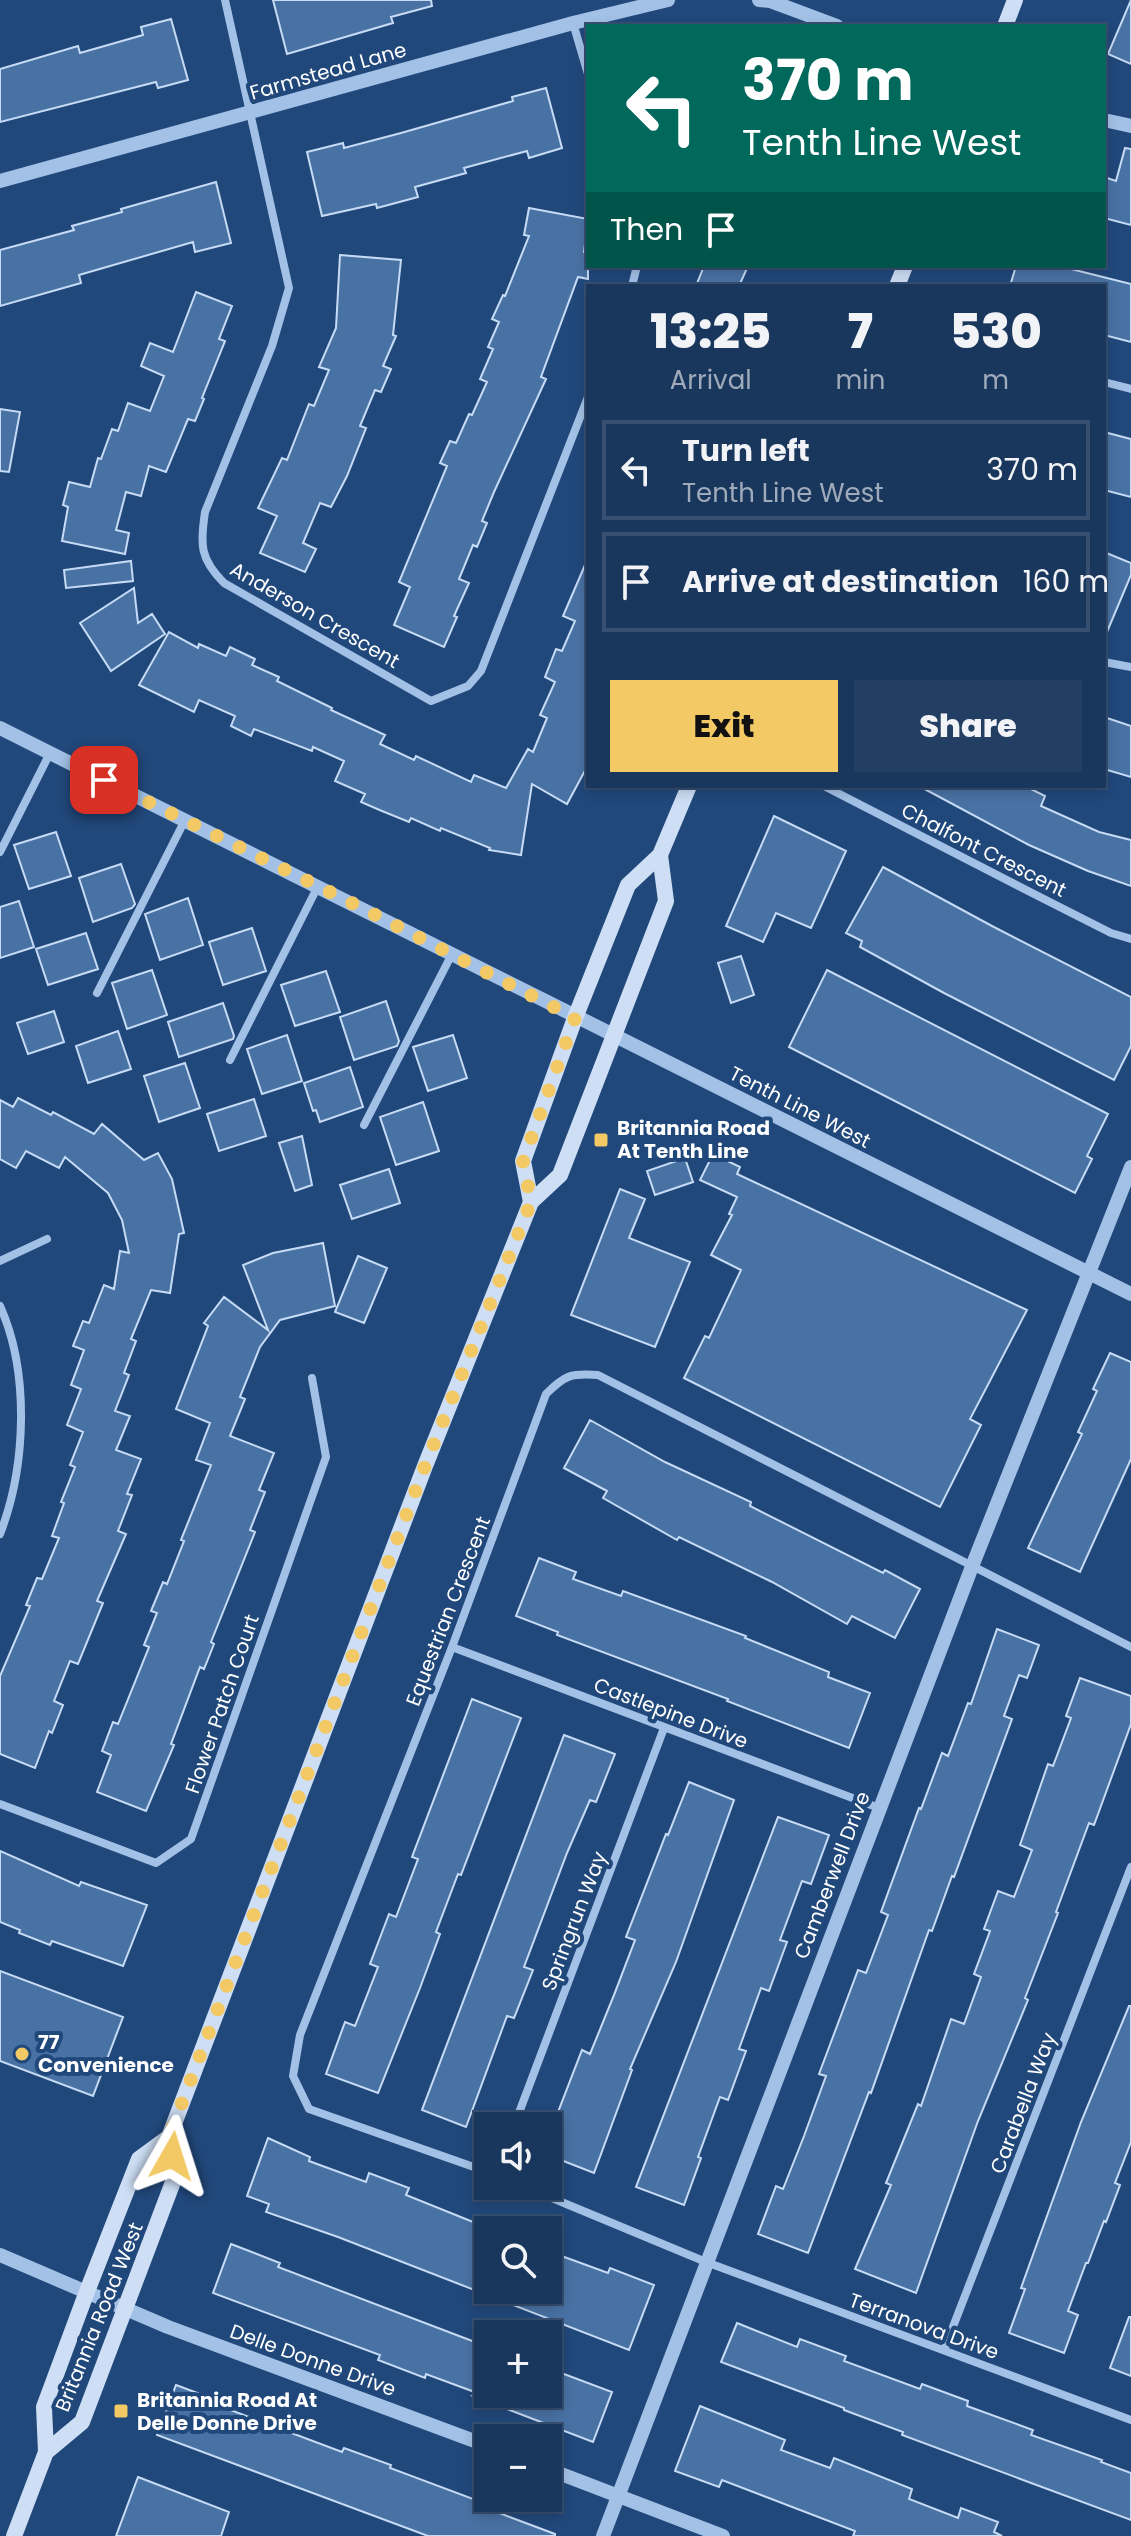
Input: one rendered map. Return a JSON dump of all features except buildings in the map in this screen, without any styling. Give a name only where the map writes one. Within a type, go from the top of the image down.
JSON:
[{"type":"main road","points":[[1006,24],[1015,0]]},
{"type":"main road","points":[[531,1202],[523,1161],[575,1018],[628,885],[660,855],[688,788]]},
{"type":"main road","name":"Britannia Road West","points":[[46,2452],[82,2422],[176,2174],[169,2137],[425,1466],[531,1202],[560,1175],[666,901],[660,855]]},
{"type":"main road","name":"Britannia Road West","points":[[14,2536],[46,2452],[44,2407],[86,2294],[139,2159],[169,2137]]},
{"type":"street","points":[[225,0],[251,113]]},
{"type":"street","name":"Farmstead Lane","points":[[0,181],[573,23],[668,0]]},
{"type":"street","points":[[766,0],[832,24]]},
{"type":"street","points":[[573,23],[586,67]]},
{"type":"street","name":"Anderson Crescent","points":[[251,113],[289,288],[272,346],[205,512],[201,542],[209,567],[224,583],[431,701],[468,686],[481,671],[586,402]]},
{"type":"street","points":[[1106,120],[1131,126]]},
{"type":"street","points":[[1106,383],[1131,389]]},
{"type":"street","points":[[1106,662],[1131,667]]},
{"type":"street","name":"Tenth Line West","points":[[0,728],[1131,1294]]},
{"type":"street","points":[[0,852],[50,753]]},
{"type":"street","name":"Chalfont Crescent","points":[[828,788],[1062,909],[1111,933],[1131,939]]},
{"type":"street","points":[[97,993],[185,820]]},
{"type":"street","points":[[230,1060],[318,886]]},
{"type":"street","points":[[364,1125],[452,954]]},
{"type":"street","name":"Camberwell Drive","points":[[603,2536],[973,1564],[1131,1167]]},
{"type":"street","points":[[0,1261],[47,1239]]},
{"type":"street","points":[[0,1306],[12,1343],[20,1406],[16,1477],[0,1534]]},
{"type":"street","name":"Equestrian Crescent","points":[[474,2167],[309,2109],[293,2076],[300,2035],[452,1647],[546,1394],[561,1379],[577,1374],[598,1375],[1131,1647]]},
{"type":"street","name":"Flower Patch Court","points":[[0,1804],[156,1863],[191,1839],[326,1457],[312,1378]]},
{"type":"street","name":"Castlepine Drive","points":[[452,1647],[879,1808]]},
{"type":"street","name":"Springrun Way","points":[[519,2112],[664,1728]]},
{"type":"street","name":"Carabella Way","points":[[944,2350],[1131,1867]]},
{"type":"street","points":[[557,2200],[706,2262]]},
{"type":"street","name":"Delle Donne Drive","points":[[0,2255],[124,2310],[474,2441]]},
{"type":"street","name":"Terranova Drive","points":[[706,2262],[1131,2420]]},
{"type":"street","points":[[562,2474],[723,2536]]},
{"type":"place","name":"Britannia Road At Tenth Line","points":[[601,1140]]},
{"type":"place","name":"77 Convenience","points":[[22,2054]]},
{"type":"place","name":"Britannia Road At Delle Donne Drive","points":[[121,2411]]},
{"type":"route","points":[[104,780],[575,1018],[523,1161],[531,1202],[425,1466],[169,2137],[172,2156]]}]
